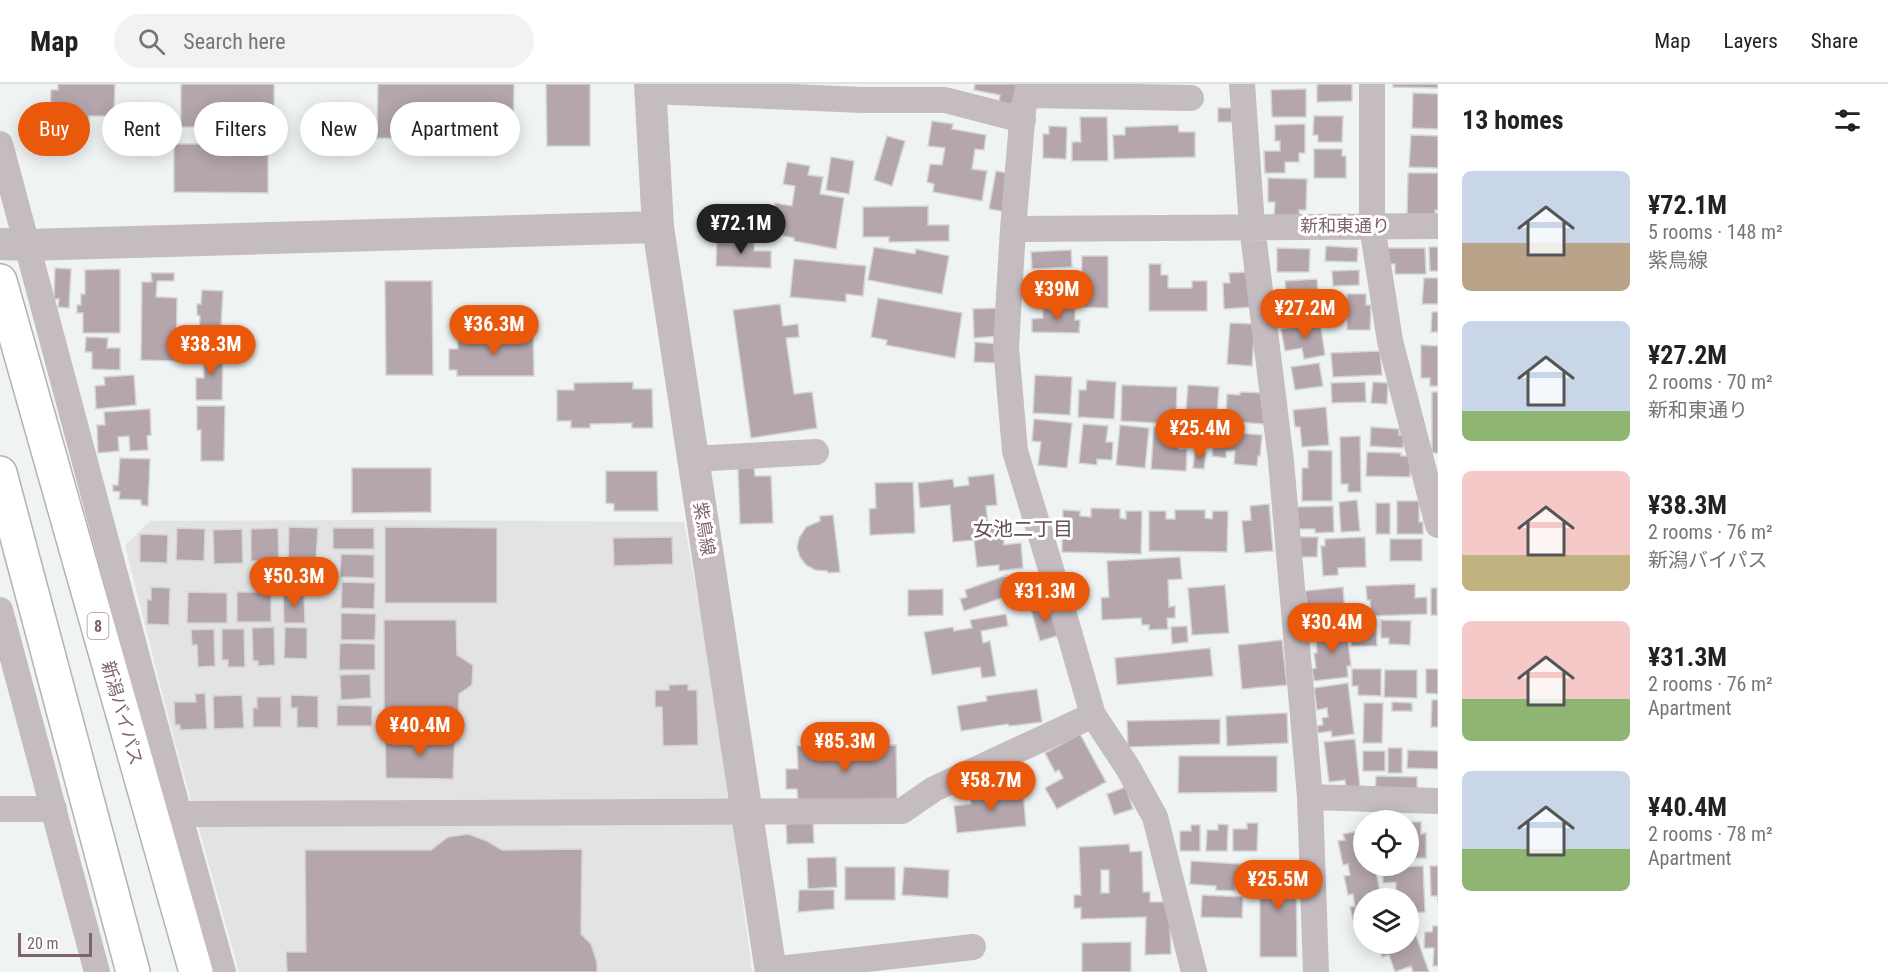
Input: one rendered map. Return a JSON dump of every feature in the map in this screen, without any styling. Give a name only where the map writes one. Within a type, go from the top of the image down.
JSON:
[{"type":"highway","name":"新潟バイパス","points":[[0,281],[195,972]]},
{"type":"highway","points":[[0,473],[133,972]]},
{"type":"street","points":[[1242,84],[1252,226],[1281,461],[1310,797],[1316,972]]},
{"type":"street","points":[[1372,84],[1372,226],[1390,341],[1438,525]]},
{"type":"street","points":[[650,87],[863,92],[945,100],[1191,98]]},
{"type":"street","name":"紫鳥線","points":[[650,87],[658,227],[770,971]]},
{"type":"street","points":[[1026,100],[1013,229],[1006,346],[1015,451],[1093,715],[1128,768],[1155,817],[1194,972]]},
{"type":"street","points":[[0,144],[14,244],[224,972]]},
{"type":"street","name":"新和東通り","points":[[1013,229],[1438,226]]},
{"type":"street","points":[[14,244],[658,227]]},
{"type":"street","points":[[693,459],[816,452]]},
{"type":"street","points":[[0,610],[97,972]]},
{"type":"street","points":[[179,814],[902,811],[934,789],[1093,715]]},
{"type":"street","points":[[1310,797],[1438,801]]},
{"type":"street","points":[[0,809],[54,809]]},
{"type":"street","points":[[770,971],[973,947]]},
{"type":"shaded area","points":[[150,521],[684,522],[718,711],[752,972],[239,972],[173,736],[125,545]]},
{"type":"building","points":[[58,84],[115,84],[114,102],[102,102],[102,116],[90,116],[90,102],[51,102],[51,90],[58,90]]},
{"type":"building","points":[[181,84],[274,84],[274,102],[194,102],[194,127],[182,127]]},
{"type":"building","points":[[378,84],[514,84],[514,102],[390,102],[390,138],[378,138]]},
{"type":"building","points":[[546,84],[590,84],[590,146],[547,146]]},
{"type":"building","points":[[975,84],[1020,84],[1015,107],[999,103],[1000,95],[974,90]]},
{"type":"building","points":[[1317,84],[1352,84],[1352,101],[1317,102]]},
{"type":"building","points":[[1393,84],[1438,84],[1438,88],[1393,87]]},
{"type":"building","points":[[1306,89],[1306,117],[1272,117],[1271,90]]},
{"type":"building","points":[[1413,93],[1438,94],[1438,129],[1412,128]]},
{"type":"building","points":[[1218,108],[1232,108],[1232,122],[1218,122]]},
{"type":"building","points":[[1314,116],[1343,116],[1342,142],[1318,142],[1318,135],[1313,135]]},
{"type":"building","points":[[1080,117],[1107,117],[1108,161],[1072,161],[1072,142],[1081,142]]},
{"type":"building","points":[[932,121],[953,124],[952,129],[986,135],[984,150],[975,149],[972,169],[987,171],[982,201],[933,192],[934,184],[927,182],[930,164],[942,165],[945,148],[928,146]]},
{"type":"building","points":[[1305,124],[1305,153],[1299,153],[1299,162],[1285,162],[1285,173],[1265,173],[1264,151],[1280,151],[1280,141],[1275,141],[1275,125]]},
{"type":"building","points":[[1178,125],[1179,132],[1195,132],[1195,157],[1114,159],[1113,135],[1125,135],[1125,127]]},
{"type":"building","points":[[1049,126],[1067,127],[1066,159],[1043,158],[1043,134],[1049,134]]},
{"type":"building","points":[[1411,135],[1438,136],[1438,168],[1409,167]]},
{"type":"building","points":[[887,136],[905,141],[892,186],[874,180]]},
{"type":"building","points":[[182,144],[194,144],[194,156],[268,156],[268,193],[174,192],[174,156],[182,156]]},
{"type":"building","points":[[1314,149],[1342,149],[1342,156],[1346,156],[1346,178],[1314,178]]},
{"type":"building","points":[[831,157],[854,161],[849,194],[826,190]]},
{"type":"building","points":[[787,162],[810,166],[808,175],[823,177],[820,194],[844,198],[836,249],[794,241],[794,238],[779,235],[780,225],[771,223],[775,203],[792,206],[795,186],[783,184]]},
{"type":"building","points":[[996,171],[1013,174],[1006,212],[989,209]]},
{"type":"building","points":[[1408,173],[1438,173],[1438,210],[1435,210],[1435,215],[1407,215]]},
{"type":"building","points":[[1268,178],[1307,179],[1306,210],[1299,210],[1300,217],[1274,217],[1275,202],[1268,202]]},
{"type":"building","points":[[928,206],[928,225],[949,225],[949,241],[889,242],[889,237],[863,237],[863,207]]},
{"type":"building","points":[[717,239],[754,241],[754,251],[771,251],[771,268],[716,266]]},
{"type":"building","points":[[1326,246],[1358,248],[1357,262],[1325,261]]},
{"type":"building","points":[[874,247],[915,254],[916,249],[949,256],[942,294],[868,280]]},
{"type":"building","points":[[1429,247],[1438,247],[1438,271],[1430,271]]},
{"type":"building","points":[[1277,248],[1310,249],[1309,272],[1277,272]]},
{"type":"building","points":[[1386,248],[1425,248],[1426,274],[1395,274],[1395,264],[1386,264]]},
{"type":"building","points":[[1071,250],[1072,267],[1032,269],[1031,252]]},
{"type":"building","points":[[1082,256],[1108,256],[1108,308],[1081,307]]},
{"type":"building","points":[[794,259],[866,266],[863,296],[846,294],[846,302],[790,297]]},
{"type":"building","points":[[1149,264],[1161,264],[1161,275],[1168,275],[1168,288],[1192,288],[1192,281],[1207,281],[1207,311],[1149,311]]},
{"type":"building","points":[[55,268],[71,269],[69,308],[58,307],[59,299],[54,299]]},
{"type":"building","points":[[120,269],[120,333],[83,333],[83,313],[77,313],[77,305],[81,305],[81,294],[85,294],[85,270]]},
{"type":"building","points":[[1359,270],[1359,285],[1333,286],[1332,271]]},
{"type":"building","points":[[1250,272],[1252,307],[1224,309],[1223,283],[1230,283],[1229,273]]},
{"type":"building","points":[[151,273],[174,273],[174,281],[157,281],[156,297],[177,298],[176,361],[141,360],[142,282],[152,282]]},
{"type":"building","points":[[1075,273],[1076,299],[1040,300],[1039,274]]},
{"type":"building","points":[[1424,278],[1438,278],[1438,304],[1422,304]]},
{"type":"building","points":[[1317,279],[1318,295],[1286,297],[1285,281]]},
{"type":"building","points":[[385,281],[432,281],[433,375],[386,375]]},
{"type":"building","points":[[202,290],[223,291],[220,343],[199,342],[200,316],[197,315],[197,304],[201,304]]},
{"type":"building","points":[[1347,294],[1366,294],[1366,305],[1371,305],[1370,330],[1347,330]]},
{"type":"building","points":[[878,298],[962,313],[955,358],[886,345],[887,340],[871,337]]},
{"type":"building","points":[[1299,301],[1316,301],[1317,320],[1291,320],[1291,310],[1299,309]]},
{"type":"building","points":[[780,304],[783,326],[798,324],[799,337],[786,338],[794,394],[812,392],[817,428],[751,438],[733,310]]},
{"type":"building","points":[[1043,306],[1075,306],[1075,320],[1080,320],[1079,333],[1032,332],[1032,319],[1043,318]]},
{"type":"building","points":[[1000,308],[1001,336],[974,338],[973,309]]},
{"type":"building","points":[[1432,312],[1438,312],[1438,332],[1431,332]]},
{"type":"building","points":[[1230,323],[1255,324],[1252,366],[1227,364]]},
{"type":"building","points":[[1320,323],[1325,355],[1304,359],[1302,348],[1285,351],[1281,329]]},
{"type":"building","points":[[533,335],[534,376],[457,376],[457,370],[449,370],[449,349],[458,349],[458,339],[470,338],[470,336]]},
{"type":"building","points":[[86,337],[108,338],[107,348],[120,348],[120,370],[92,369],[92,352],[85,352]]},
{"type":"building","points":[[975,342],[998,344],[997,363],[974,362]]},
{"type":"building","points":[[1421,345],[1438,346],[1438,386],[1430,386],[1430,378],[1421,378]]},
{"type":"building","points":[[204,348],[223,349],[222,400],[196,400],[196,378],[204,378]]},
{"type":"building","points":[[1380,351],[1382,375],[1333,377],[1331,353]]},
{"type":"building","points":[[1319,363],[1323,386],[1295,390],[1291,367]]},
{"type":"building","points":[[134,375],[136,405],[96,409],[95,386],[105,385],[104,377]]},
{"type":"building","points":[[1035,375],[1072,377],[1070,415],[1033,413]]},
{"type":"building","points":[[1087,380],[1116,382],[1114,419],[1078,417],[1079,390],[1086,390]]},
{"type":"building","points":[[633,382],[633,389],[652,389],[653,428],[632,428],[632,423],[590,424],[590,428],[571,428],[571,421],[557,421],[557,390],[574,390],[574,383]]},
{"type":"building","points":[[1365,382],[1366,402],[1332,403],[1331,383]]},
{"type":"building","points":[[1373,382],[1388,383],[1387,404],[1371,403]]},
{"type":"building","points":[[1122,385],[1177,387],[1176,424],[1121,421]]},
{"type":"building","points":[[1188,385],[1219,387],[1216,426],[1208,426],[1207,438],[1184,436]]},
{"type":"building","points":[[1240,392],[1263,393],[1264,424],[1226,421],[1227,394],[1240,395]]},
{"type":"building","points":[[1432,392],[1438,392],[1438,453],[1432,453]]},
{"type":"building","points":[[197,406],[225,406],[224,461],[201,461],[201,430],[197,430]]},
{"type":"building","points":[[1326,407],[1329,445],[1302,447],[1300,427],[1295,427],[1293,410]]},
{"type":"building","points":[[150,409],[151,435],[147,436],[148,450],[130,451],[129,436],[118,437],[119,451],[98,453],[97,425],[105,425],[104,412]]},
{"type":"building","points":[[1034,419],[1072,423],[1067,468],[1038,465],[1041,442],[1032,441]]},
{"type":"building","points":[[1083,424],[1108,426],[1106,442],[1113,442],[1112,460],[1097,459],[1097,465],[1079,463]]},
{"type":"building","points":[[1120,425],[1149,428],[1145,468],[1116,465]]},
{"type":"building","points":[[1154,427],[1181,429],[1179,449],[1187,449],[1186,471],[1151,469]]},
{"type":"building","points":[[1371,427],[1399,429],[1399,435],[1404,435],[1403,448],[1370,446]]},
{"type":"building","points":[[1214,431],[1262,435],[1257,466],[1234,464],[1235,451],[1226,451],[1226,458],[1212,456]]},
{"type":"building","points":[[1360,436],[1361,492],[1348,492],[1348,484],[1341,484],[1340,437]]},
{"type":"building","points":[[1308,450],[1332,451],[1332,501],[1302,501],[1302,468],[1308,468]]},
{"type":"building","points":[[1195,451],[1206,452],[1204,469],[1193,468]]},
{"type":"building","points":[[1367,452],[1401,453],[1401,456],[1411,456],[1410,477],[1366,476]]},
{"type":"building","points":[[120,458],[150,459],[148,506],[141,505],[141,500],[119,499],[120,492],[113,491],[113,485],[118,485]]},
{"type":"building","points":[[754,467],[755,476],[771,476],[773,523],[740,524],[738,468]]},
{"type":"building","points":[[352,468],[431,468],[431,512],[352,513]]},
{"type":"building","points":[[606,471],[657,471],[658,511],[614,511],[614,504],[606,503]]},
{"type":"building","points":[[994,474],[997,505],[986,506],[988,525],[1002,523],[1004,545],[1021,543],[1023,568],[999,571],[999,565],[977,567],[974,540],[953,542],[950,505],[920,508],[918,483],[953,479],[954,487],[969,485],[968,477]]},
{"type":"building","points":[[913,482],[915,533],[870,535],[869,509],[876,508],[875,483]]},
{"type":"building","points":[[1357,500],[1360,531],[1341,532],[1339,502]]},
{"type":"building","points":[[1397,501],[1419,501],[1419,522],[1423,522],[1423,534],[1397,534]]},
{"type":"building","points":[[1376,503],[1390,503],[1390,534],[1376,534]]},
{"type":"building","points":[[1269,504],[1273,551],[1245,553],[1242,521],[1251,520],[1250,506]]},
{"type":"building","points":[[1333,506],[1334,532],[1315,533],[1315,529],[1297,529],[1297,507]]},
{"type":"building","points":[[1091,508],[1120,509],[1120,518],[1126,519],[1126,511],[1142,511],[1141,554],[1062,552],[1063,510],[1080,511],[1080,516],[1091,517]]},
{"type":"building","points":[[1175,510],[1205,510],[1205,518],[1212,519],[1213,511],[1228,511],[1227,552],[1149,551],[1149,511],[1166,511],[1166,519],[1175,519]]},
{"type":"building","points":[[833,515],[840,572],[828,573],[806,565],[797,548],[799,538],[806,527],[820,521],[820,516]]},
{"type":"building","points":[[289,527],[318,528],[316,561],[288,560]]},
{"type":"building","points":[[385,527],[497,528],[497,603],[385,603]]},
{"type":"building","points":[[177,528],[205,529],[204,561],[176,560]]},
{"type":"building","points":[[278,528],[279,561],[251,561],[251,529]]},
{"type":"building","points":[[333,528],[374,528],[374,549],[333,549]]},
{"type":"building","points":[[242,529],[243,563],[214,564],[213,530]]},
{"type":"building","points":[[140,534],[168,535],[167,563],[140,562]]},
{"type":"building","points":[[672,537],[673,564],[614,566],[613,538]]},
{"type":"building","points":[[1298,537],[1318,537],[1317,557],[1299,557]]},
{"type":"building","points":[[1365,537],[1366,567],[1338,568],[1338,575],[1323,576],[1321,546],[1325,546],[1325,539]]},
{"type":"building","points":[[1390,539],[1422,539],[1422,561],[1390,561]]},
{"type":"building","points":[[341,554],[374,555],[374,578],[340,577]]},
{"type":"building","points":[[1180,557],[1182,579],[1168,580],[1169,607],[1175,606],[1175,618],[1167,618],[1168,629],[1149,630],[1149,625],[1142,625],[1141,618],[1102,620],[1101,598],[1109,597],[1107,561]]},
{"type":"building","points":[[1007,575],[1013,594],[964,611],[960,599],[967,597],[965,590]]},
{"type":"building","points":[[342,582],[375,583],[374,609],[341,608]]},
{"type":"building","points":[[1415,584],[1415,598],[1427,597],[1427,614],[1371,616],[1366,586]]},
{"type":"building","points":[[1225,585],[1229,633],[1192,635],[1188,588]]},
{"type":"building","points":[[151,587],[170,588],[169,625],[147,624],[147,599],[151,600]]},
{"type":"building","points":[[1343,587],[1345,614],[1321,617],[1322,624],[1309,625],[1305,591]]},
{"type":"building","points":[[1431,588],[1437,588],[1437,615],[1431,615]]},
{"type":"building","points":[[943,589],[943,615],[908,616],[908,590]]},
{"type":"building","points":[[188,592],[227,593],[227,623],[187,623]]},
{"type":"building","points":[[237,592],[271,592],[271,622],[237,622]]},
{"type":"building","points":[[283,593],[304,593],[305,623],[284,623]]},
{"type":"building","points":[[1050,604],[1060,635],[1040,641],[1031,610]]},
{"type":"building","points":[[341,613],[376,614],[375,640],[341,640]]},
{"type":"building","points":[[1006,614],[1008,626],[981,631],[983,643],[990,641],[996,676],[982,678],[980,667],[932,675],[924,632],[953,627],[954,631],[972,628],[970,620]]},
{"type":"building","points":[[384,620],[456,620],[457,655],[473,665],[472,685],[459,694],[458,727],[384,726]]},
{"type":"building","points":[[1351,620],[1376,620],[1377,646],[1351,646]]},
{"type":"building","points":[[1381,620],[1411,621],[1410,645],[1389,644],[1389,638],[1381,638]]},
{"type":"building","points":[[1187,626],[1188,642],[1172,644],[1171,627]]},
{"type":"building","points":[[1346,626],[1351,666],[1347,666],[1348,677],[1314,681],[1312,669],[1316,668],[1314,653],[1317,653],[1318,629]]},
{"type":"building","points":[[274,627],[275,665],[258,666],[258,661],[253,661],[252,628]]},
{"type":"building","points":[[285,627],[307,628],[307,659],[284,658]]},
{"type":"building","points":[[214,629],[215,666],[198,667],[197,645],[192,645],[191,630]]},
{"type":"building","points":[[222,629],[244,629],[245,667],[228,667],[228,660],[222,660]]},
{"type":"building","points":[[1282,640],[1287,685],[1242,689],[1238,645]]},
{"type":"building","points":[[340,643],[375,644],[375,670],[339,670]]},
{"type":"building","points":[[1210,648],[1213,676],[1117,685],[1115,658]]},
{"type":"building","points":[[1352,669],[1381,669],[1381,696],[1358,695],[1358,686],[1352,686]]},
{"type":"building","points":[[1426,669],[1438,669],[1438,694],[1426,693]]},
{"type":"building","points":[[1385,670],[1417,670],[1417,698],[1384,697]]},
{"type":"building","points":[[370,674],[371,698],[341,700],[340,675]]},
{"type":"building","points":[[1348,683],[1354,734],[1332,737],[1331,731],[1318,733],[1317,726],[1323,725],[1322,718],[1328,717],[1327,708],[1317,710],[1314,688]]},
{"type":"building","points":[[688,684],[688,690],[697,690],[698,745],[663,746],[662,707],[655,707],[655,690],[669,690],[669,685]]},
{"type":"building","points":[[1037,689],[1042,722],[961,731],[957,706],[987,701],[986,696]]},
{"type":"building","points":[[205,693],[207,729],[180,730],[180,725],[175,725],[174,702],[196,702],[195,694]]},
{"type":"building","points":[[242,695],[244,728],[214,729],[213,696]]},
{"type":"building","points":[[291,695],[318,696],[318,728],[297,727],[297,708],[291,708]]},
{"type":"building","points":[[257,697],[281,697],[281,727],[253,727],[253,708],[257,708]]},
{"type":"building","points":[[1432,700],[1438,700],[1438,727],[1431,727]]},
{"type":"building","points":[[1392,702],[1412,703],[1412,711],[1392,711]]},
{"type":"building","points":[[1364,703],[1383,703],[1382,743],[1363,743]]},
{"type":"building","points":[[337,705],[372,706],[372,726],[337,726]]},
{"type":"building","points":[[1287,713],[1288,743],[1227,746],[1226,716]]},
{"type":"building","points":[[1220,719],[1220,744],[1128,747],[1127,721]]},
{"type":"building","points":[[1080,734],[1106,782],[1057,809],[1045,788],[1063,778],[1059,770],[1055,772],[1045,753]]},
{"type":"building","points":[[385,735],[455,735],[453,779],[386,778]]},
{"type":"building","points":[[1355,739],[1360,788],[1346,789],[1345,780],[1329,782],[1324,742]]},
{"type":"building","points":[[896,745],[897,799],[798,801],[797,789],[786,789],[786,769],[798,769],[797,746]]},
{"type":"building","points":[[1388,748],[1402,748],[1402,773],[1388,773]]},
{"type":"building","points":[[1408,750],[1438,751],[1438,769],[1407,768]]},
{"type":"building","points":[[1363,751],[1385,751],[1385,771],[1363,771]]},
{"type":"building","points":[[1179,756],[1277,756],[1277,792],[1178,793]]},
{"type":"building","points":[[1376,776],[1417,777],[1417,798],[1375,798]]},
{"type":"building","points":[[1126,787],[1133,809],[1114,815],[1107,794]]},
{"type":"building","points":[[1004,788],[1005,794],[1023,792],[1026,826],[957,833],[954,806],[971,804],[970,796],[995,793],[995,789]]},
{"type":"building","points":[[813,822],[814,843],[787,844],[786,824]]},
{"type":"building","points":[[1419,822],[1421,822],[1421,834],[1426,833],[1426,858],[1419,858]]},
{"type":"building","points":[[1247,823],[1258,823],[1257,851],[1233,851],[1233,829],[1247,829]]},
{"type":"building","points":[[1218,824],[1228,825],[1227,851],[1206,851],[1207,830],[1218,830]]},
{"type":"building","points":[[1191,825],[1200,825],[1200,851],[1180,851],[1180,831],[1191,831]]},
{"type":"building","points":[[1353,832],[1353,876],[1377,876],[1379,888],[1353,888],[1353,894],[1348,895],[1344,876],[1350,875],[1348,864],[1343,865],[1338,841],[1345,840],[1343,834]]},
{"type":"building","points":[[468,834],[502,850],[582,849],[581,934],[591,944],[597,962],[597,972],[287,972],[286,952],[306,952],[305,850],[431,850],[448,837]]},
{"type":"building","points":[[1129,844],[1130,852],[1142,851],[1143,892],[1150,892],[1150,902],[1169,902],[1171,954],[1145,955],[1146,917],[1081,919],[1081,908],[1074,908],[1074,895],[1081,895],[1079,847]],"holes":[[[1101,870],[1109,870],[1109,893],[1101,893]]]},
{"type":"building","points":[[836,857],[837,887],[808,889],[807,858]]},
{"type":"building","points":[[1191,861],[1240,864],[1240,868],[1247,869],[1246,885],[1235,884],[1235,891],[1216,890],[1216,886],[1190,884]]},
{"type":"building","points":[[1260,865],[1296,865],[1297,957],[1260,957]]},
{"type":"building","points":[[1419,866],[1423,866],[1425,912],[1419,912],[1419,888],[1396,888],[1396,882],[1383,883],[1383,876],[1419,876]]},
{"type":"building","points":[[1430,866],[1438,866],[1438,896],[1431,896]]},
{"type":"building","points":[[845,867],[895,867],[895,900],[845,900]]},
{"type":"building","points":[[904,867],[949,870],[948,898],[902,895]]},
{"type":"building","points":[[799,890],[834,890],[834,909],[798,912]]},
{"type":"building","points":[[1202,895],[1243,897],[1242,918],[1201,917]]},
{"type":"building","points":[[1433,926],[1438,926],[1438,966],[1433,966],[1434,948],[1424,948],[1425,932],[1432,932]]},
{"type":"building","points":[[1131,942],[1131,972],[1082,972],[1082,943]]},
{"type":"building","points":[[1419,944],[1429,972],[1413,972],[1411,966],[1395,972],[1389,955],[1382,957],[1381,954],[1419,954]]},
{"type":"district","name":"女池二丁目","points":[[1023,529]]}]
